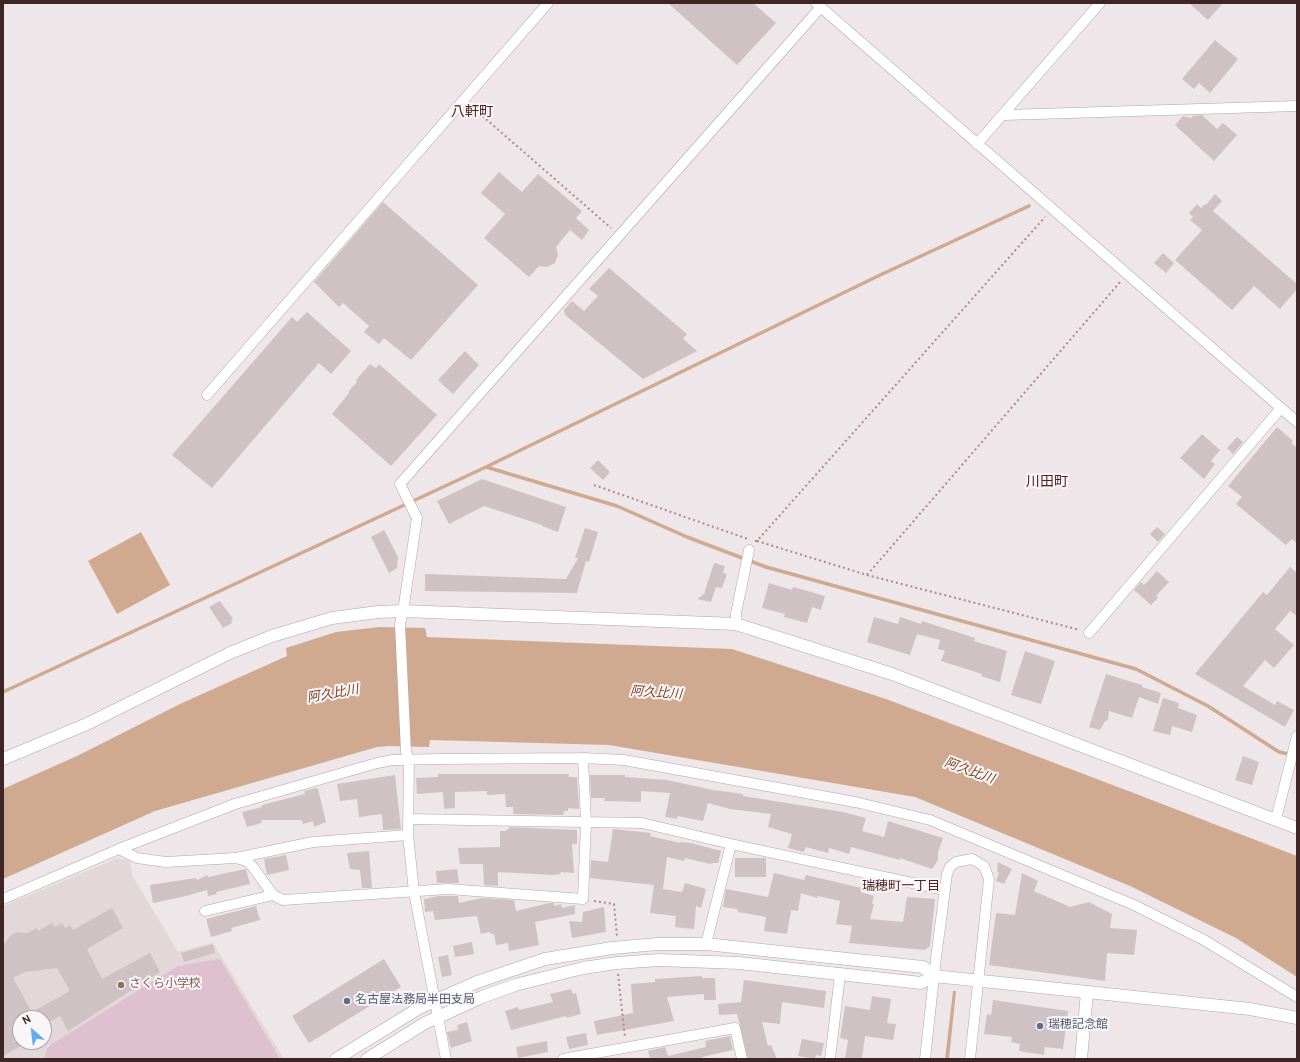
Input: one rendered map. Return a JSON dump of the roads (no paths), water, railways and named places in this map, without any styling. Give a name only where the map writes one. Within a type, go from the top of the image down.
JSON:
[{"type":"street","points":[[207,395],[548,3]]},
{"type":"street","points":[[977,144],[1100,3]]},
{"type":"street","points":[[446,1059],[414,892],[408,835],[409,819],[407,756],[400,624],[404,611],[417,518],[400,484],[619,236],[818,5],[1297,422]]},
{"type":"street","points":[[1004,114],[1297,106]]},
{"type":"street","points":[[1089,633],[1281,408]]},
{"type":"street","points":[[736,624],[744,569],[749,550]]},
{"type":"street","points":[[3,759],[87,724],[230,653],[272,636],[332,618],[378,612],[404,611],[736,624],[892,674],[1297,828]]},
{"type":"street","points":[[1276,819],[1296,740]]},
{"type":"street","points":[[3,899],[119,849],[235,804],[377,762],[407,756],[583,758],[624,760],[855,802],[930,820],[1134,905],[1204,940],[1297,996]]},
{"type":"street","points":[[235,858],[246,861],[253,867],[273,895],[283,900],[414,892],[448,888],[583,899],[586,822],[583,758]]},
{"type":"street","points":[[409,819],[642,823],[731,844],[945,890]]},
{"type":"street","points":[[119,849],[137,858],[166,862],[235,858],[313,842],[408,835]]},
{"type":"street","points":[[706,944],[731,844]]},
{"type":"street","points":[[925,1059],[947,874],[950,867],[956,862],[972,859],[984,866],[988,872],[989,879],[970,1059]]},
{"type":"street","points":[[205,911],[273,895]]},
{"type":"street","points":[[336,1059],[435,1000],[511,970],[546,959],[612,948],[706,944],[923,967],[934,976]]},
{"type":"street","points":[[367,1059],[438,1017],[482,997],[515,985],[569,971],[617,963],[659,960],[702,960],[739,963],[921,983],[934,976],[1250,1009],[1297,1018]]},
{"type":"street","points":[[830,1059],[840,974]]},
{"type":"street","points":[[1081,1059],[1087,992]]},
{"type":"street","points":[[563,1059],[735,1028],[742,1059]]},
{"type":"water","points":[[141,532],[170,585],[117,614],[88,561]]},
{"type":"water","name":"阿久比川","points":[[379,627],[425,628],[427,637],[732,649],[886,699],[1131,792],[1297,856],[1297,977],[1236,938],[1130,886],[915,797],[609,745],[430,740],[429,747],[377,747],[155,811],[3,879],[3,789],[77,756],[182,703],[287,656],[286,648],[336,632]]},
{"type":"water","points":[[953,991],[956,991],[949,1059],[945,1059]]},
{"type":"waterway","points":[[486,467],[878,276],[1029,206]]},
{"type":"waterway","points":[[3,692],[486,467],[617,506],[687,537],[766,567],[1136,669],[1208,706],[1279,752],[1297,756]]},
{"type":"place","name":"さくら小学校","points":[[121,985]]},
{"type":"place","name":"名古屋法務局半田支局","points":[[347,1001]]},
{"type":"place","name":"瑞穂記念館","points":[[1040,1026]]},
{"type":"district","name":"八軒町","points":[[472,113]]},
{"type":"district","name":"川田町","points":[[1047,483]]},
{"type":"district","name":"瑞穂町一丁目","points":[[901,887]]}]
